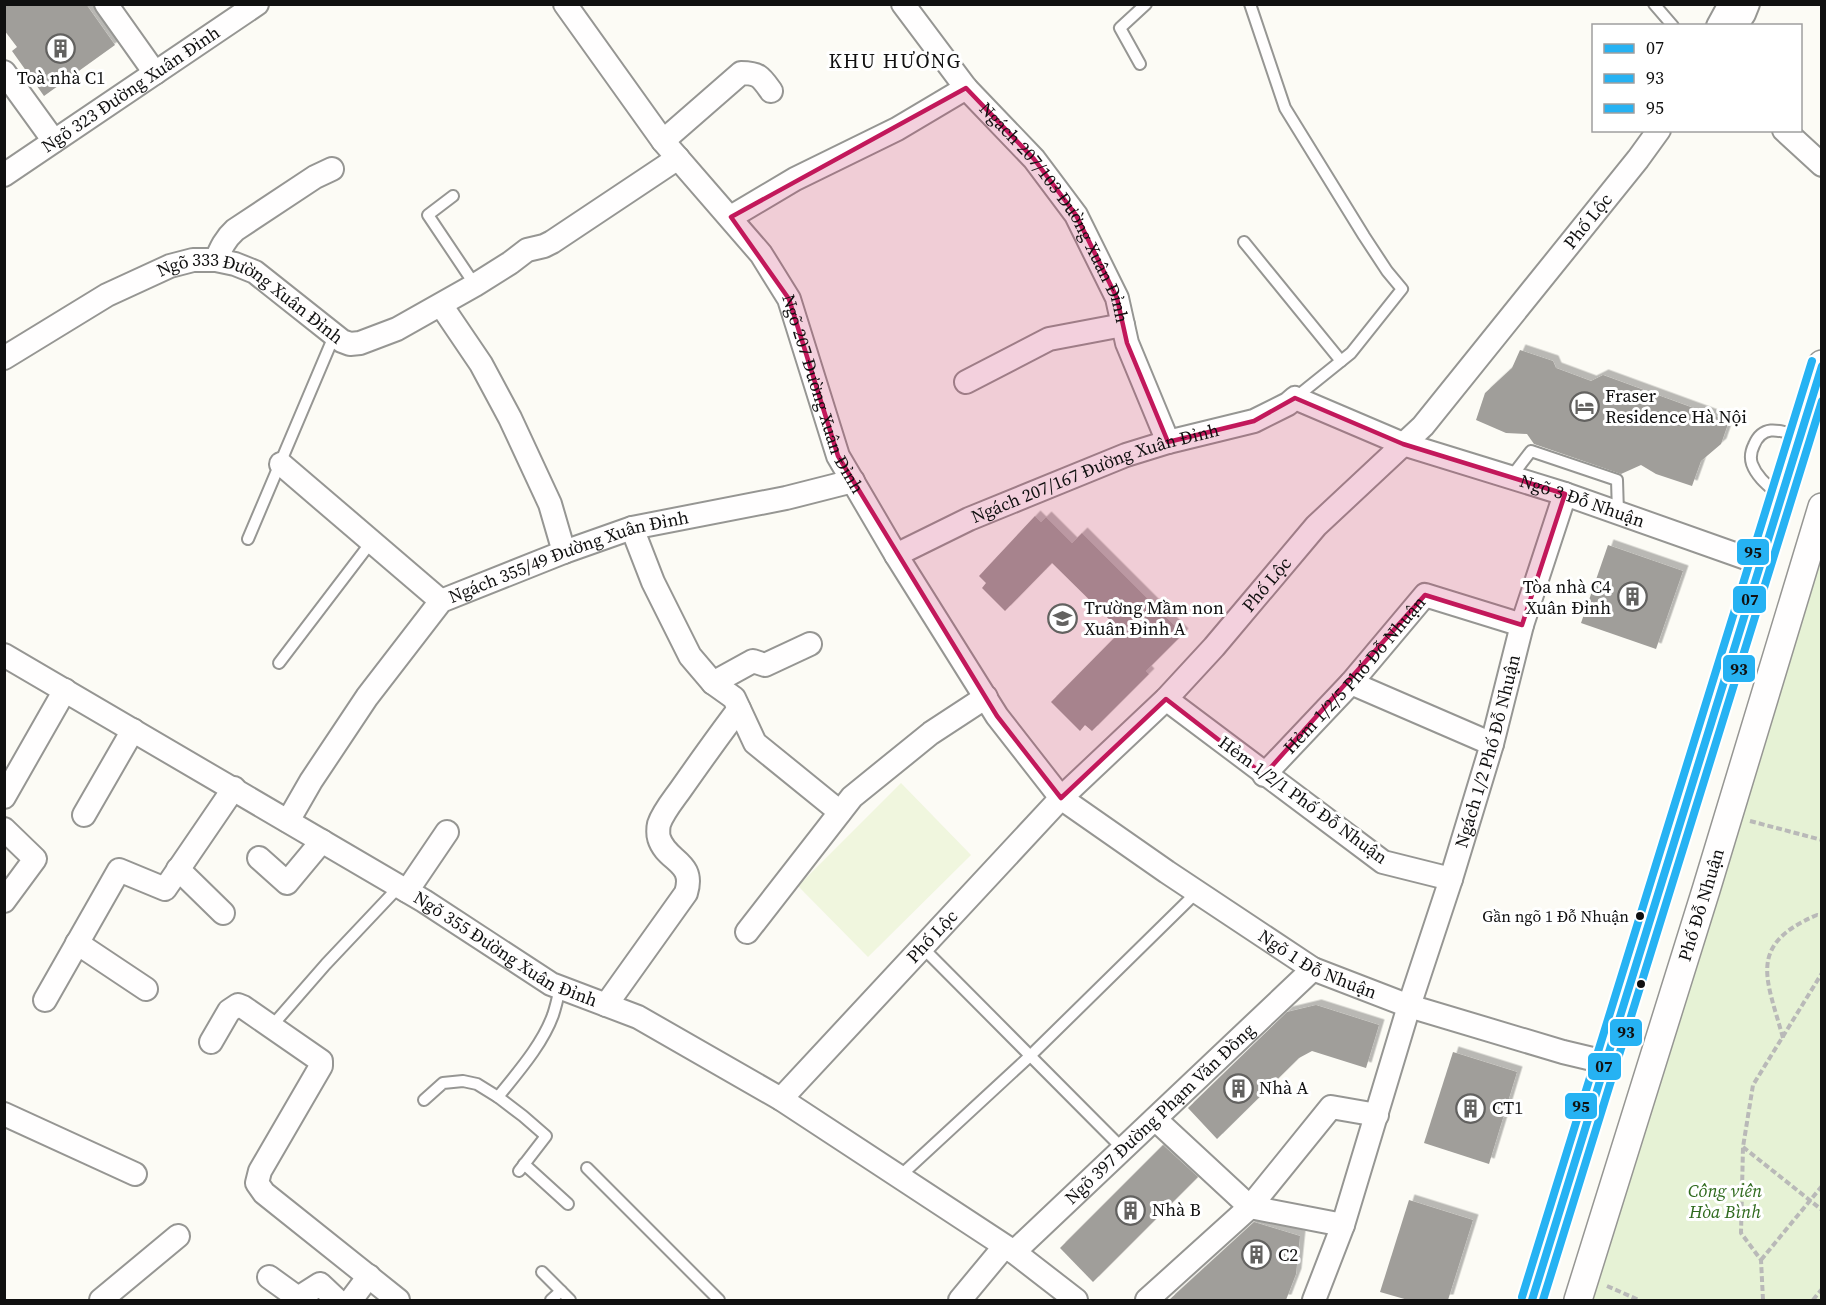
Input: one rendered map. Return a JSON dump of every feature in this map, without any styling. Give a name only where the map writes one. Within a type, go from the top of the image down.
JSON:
[{"type":"street","points":[[106,4],[154,73]]},
{"type":"street","name":"Ngõ 323 Đường Xuân Đỉnh","points":[[4,175],[257,4]]},
{"type":"street","name":"Ngõ 207 Đường Xuân Đỉnh","points":[[565,4],[671,149],[761,254],[789,299],[838,456],[896,555],[997,716],[1062,798]]},
{"type":"street","points":[[1719,24],[1730,4]]},
{"type":"street","points":[[1737,24],[1748,4]]},
{"type":"street","name":"Ngách 207/103 Đường Xuân Đỉnh","points":[[908,6],[966,88],[1034,159],[1076,216],[1117,298],[1127,343],[1168,442]]},
{"type":"street","points":[[4,72],[54,141]]},
{"type":"street","name":"Ngõ 333 Đường Xuân Đỉnh","points":[[4,358],[106,295],[170,266],[193,260],[216,260],[255,272],[334,336],[350,344],[360,343],[397,329],[476,285],[527,250],[544,246],[573,229],[671,149],[741,73],[754,73],[762,78],[771,91]]},
{"type":"street","points":[[730,217],[795,179],[897,129],[966,88]]},
{"type":"street","name":"Phố Lộc","points":[[781,1099],[1062,798],[1166,699],[1214,647],[1316,526],[1423,426],[1658,132]]},
{"type":"street","points":[[1786,132],[1821,165]]},
{"type":"street","points":[[216,260],[222,244],[235,230],[315,177],[332,169]]},
{"type":"street","points":[[441,305],[481,364],[510,418],[550,504],[564,552]]},
{"type":"street","points":[[966,382],[1049,339],[1123,325]]},
{"type":"street","points":[[1532,1300],[1780,496],[1810,440],[1821,364]]},
{"type":"street","name":"Ngõ 3 Đỗ Nhuận","points":[[1295,398],[1402,444],[1565,494],[1760,563]]},
{"type":"street","name":"Ngách 207/167 Đường Xuân Đỉnh","points":[[896,555],[969,519],[1126,455],[1254,421],[1288,404],[1295,398]]},
{"type":"street","points":[[281,464],[441,602]]},
{"type":"street","name":"Ngách 355/49 Đường Xuân Đỉnh","points":[[288,821],[311,781],[367,696],[441,602],[564,552],[632,528],[786,498],[853,481]]},
{"type":"street","name":"Ngách 1/2 Phố Đỗ Nhuận","points":[[1314,1300],[1343,1225],[1409,1006],[1451,879],[1492,744],[1522,625],[1565,494]]},
{"type":"street","name":"Phố Đỗ Nhuận","points":[[1582,1288],[1729,816],[1821,507]]},
{"type":"street","points":[[632,528],[653,582],[690,656],[713,683],[734,698],[755,742],[840,812]]},
{"type":"street","name":"Hẻm 1/2/5 Phố Đỗ Nhuận","points":[[1264,775],[1351,683],[1425,595],[1522,625]]},
{"type":"street","points":[[713,683],[753,661],[765,665],[810,644]]},
{"type":"street","name":"Ngõ 355 Đường Xuân Đỉnh","points":[[7,662],[65,690],[322,841],[404,890],[551,984],[638,1017],[781,1099],[1009,1250],[1076,1300]]},
{"type":"street","points":[[1351,683],[1492,744]]},
{"type":"street","points":[[4,797],[65,690]]},
{"type":"street","points":[[747,932],[852,797],[931,733],[986,697]]},
{"type":"street","name":"Hẻm 1/2/1 Phố Đỗ Nhuận","points":[[1166,699],[1264,775],[1383,862],[1451,879]]},
{"type":"street","points":[[606,1005],[686,893],[689,879],[683,866],[660,841],[659,824],[668,807],[739,709]]},
{"type":"street","points":[[84,815],[133,730]]},
{"type":"street","points":[[45,1000],[118,870],[165,889],[234,789]]},
{"type":"street","name":"Ngõ 1 Đỗ Nhuận","points":[[1062,798],[1313,969],[1409,1006],[1563,1052],[1605,1062]]},
{"type":"street","points":[[4,829],[36,859],[4,901]]},
{"type":"street","points":[[404,890],[447,832]]},
{"type":"street","points":[[260,858],[287,883],[322,841]]},
{"type":"street","points":[[178,869],[223,913]]},
{"type":"street","points":[[77,943],[146,990]]},
{"type":"street","name":"Ngõ 397 Đường Phạm Văn Đồng","points":[[960,1300],[1009,1250],[1123,1149],[1313,969]]},
{"type":"street","points":[[212,1042],[229,1011],[238,1005],[321,1061],[321,1066],[260,1171],[257,1183],[264,1193],[399,1300]]},
{"type":"street","points":[[1147,1300],[1250,1207],[1331,1107],[1377,1115]]},
{"type":"street","points":[[4,1114],[135,1174]]},
{"type":"street","points":[[1155,1119],[1250,1207],[1343,1225]]},
{"type":"street","points":[[101,1300],[178,1236]]},
{"type":"street","points":[[269,1276],[298,1298],[320,1284],[337,1300]]},
{"type":"street","points":[[351,1300],[369,1276]]},
{"type":"lane","points":[[1140,64],[1120,28],[1146,4]]},
{"type":"lane","points":[[1250,4],[1285,108],[1364,236],[1402,289],[1351,353],[1295,398]]},
{"type":"lane","points":[[1654,4],[1671,24]]},
{"type":"lane","points":[[453,196],[428,215],[476,285]]},
{"type":"lane","points":[[1244,242],[1341,361]]},
{"type":"lane","points":[[248,539],[334,336]]},
{"type":"lane","points":[[1780,496],[1763,481],[1752,463],[1752,450],[1757,439],[1766,431],[1779,430],[1810,440]]},
{"type":"lane","points":[[1511,477],[1531,451],[1617,480],[1618,513]]},
{"type":"lane","points":[[279,663],[372,541]]},
{"type":"lane","points":[[271,1027],[394,892],[404,890]]},
{"type":"lane","points":[[899,1177],[1030,1056],[1197,892]]},
{"type":"lane","points":[[922,947],[1123,1149]]},
{"type":"lane","points":[[498,1097],[523,1066],[543,1035],[553,1016],[560,988]]},
{"type":"lane","points":[[424,1100],[443,1083],[463,1081],[477,1084],[498,1097],[546,1136],[522,1167],[568,1204]]},
{"type":"lane","points":[[587,1168],[719,1300]]},
{"type":"lane","points":[[542,1272],[570,1300]]},
{"type":"lane","points":[[551,1300],[561,1291]]},
{"type":"path","points":[[1729,816],[1821,840]]},
{"type":"path","points":[[1783,1039],[1766,978],[1766,964],[1775,944],[1784,934],[1805,920],[1817,915],[1821,916]]},
{"type":"path","points":[[1763,1300],[1761,1260],[1742,1233],[1743,1147],[1753,1085],[1821,973]]},
{"type":"path","points":[[1743,1147],[1821,1210]]},
{"type":"path","points":[[1761,1260],[1821,1186]]},
{"type":"path","points":[[1582,1288],[1639,1300]]},
{"type":"path","points":[[1813,1300],[1821,1289]]},
{"type":"highlighted area","points":[[966,88],[1034,159],[1076,215],[1117,298],[1127,343],[1168,442],[1254,421],[1295,398],[1403,444],[1565,494],[1522,625],[1425,595],[1264,775],[1166,699],[1061,798],[997,716],[838,456],[789,299],[731,217]]},
{"type":"green space","name":"Công viên Hòa Bình","points":[[1821,551],[1821,1300],[1593,1300]]},
{"type":"green space","points":[[901,783],[971,855],[868,957],[798,886]]},
{"type":"building","name":"Toà nhà C1","points":[[4,4],[86,4],[115,45],[44,96],[12,51],[17,47],[4,30]]},
{"type":"building","name":"Fraser Residence Hà Nội","points":[[1520,350],[1553,361],[1556,368],[1591,381],[1603,375],[1729,421],[1721,444],[1701,461],[1692,486],[1656,474],[1641,465],[1621,474],[1534,444],[1527,434],[1506,433],[1476,420],[1485,393],[1512,368]]},
{"type":"building","points":[[1035,516],[1041,522],[1046,517],[1072,543],[1082,533],[1183,634],[1146,671],[1149,674],[1092,731],[1085,725],[1080,731],[1051,702],[1121,631],[1052,563],[1005,611],[982,588],[986,583],[979,576]]},
{"type":"building","name":"Tòa nhà C4 Xuân Đỉnh","points":[[1608,545],[1683,571],[1656,649],[1581,623]]},
{"type":"building","name":"Nhà A","points":[[1316,1005],[1379,1025],[1366,1068],[1312,1051],[1299,1058],[1217,1139],[1188,1108],[1287,1012]]},
{"type":"building","name":"CT1","points":[[1453,1052],[1517,1072],[1489,1164],[1424,1143]]},
{"type":"building","name":"Nhà B","points":[[1163,1145],[1198,1177],[1093,1282],[1060,1248]]},
{"type":"building","points":[[1409,1200],[1473,1220],[1448,1300],[1408,1300],[1380,1292]]},
{"type":"building","name":"C2","points":[[1254,1222],[1300,1236],[1296,1274],[1286,1300],[1169,1300]]},
{"type":"transit line","name":"95","points":[[1522,1297],[1812,361]]},
{"type":"transit line","name":"07","points":[[1532,1300],[1822,366]]},
{"type":"transit line","name":"93","points":[[1543,1300],[1822,401]]},
{"type":"place","name":"Toà nhà C1","points":[[61,49]]},
{"type":"place","name":"Fraser Residence Hà Nội","points":[[1584,406]]},
{"type":"place","name":"Tòa nhà C4 Xuân Đỉnh","points":[[1632,597]]},
{"type":"place","name":"Trường Mầm non Xuân Đỉnh A","points":[[1063,618]]},
{"type":"place","name":"Gần ngõ 1 Đỗ Nhuận","points":[[1640,916]]},
{"type":"place","name":"Nhà A","points":[[1238,1088]]},
{"type":"place","name":"CT1","points":[[1471,1108]]},
{"type":"place","name":"Nhà B","points":[[1131,1210]]},
{"type":"place","name":"C2","points":[[1257,1255]]},
{"type":"district","name":"KHU HƯƠNG","points":[[895,61]]}]
